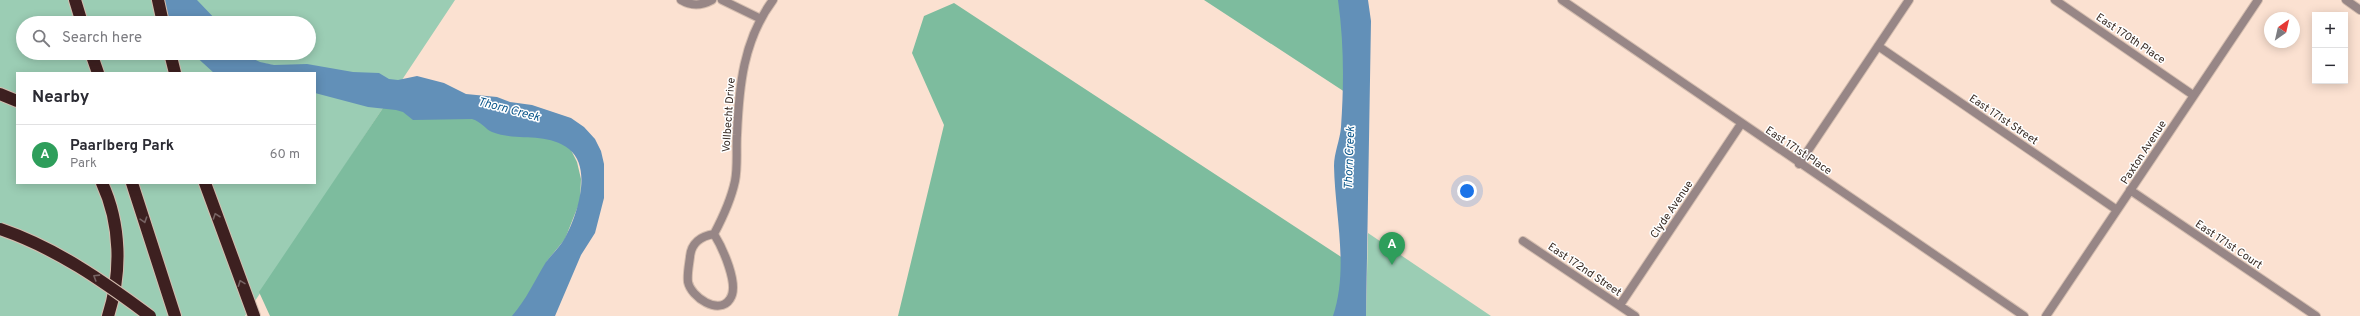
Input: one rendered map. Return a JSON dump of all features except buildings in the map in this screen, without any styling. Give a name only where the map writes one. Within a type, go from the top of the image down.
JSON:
[{"type":"highway","points":[[75,0],[80,16]]},
{"type":"highway","points":[[158,0],[161,16]]},
{"type":"highway","points":[[93,60],[98,72]]},
{"type":"highway","points":[[172,60],[175,72]]},
{"type":"highway","points":[[0,94],[16,100]]},
{"type":"highway","points":[[102,184],[113,217],[117,240],[117,278],[108,316]]},
{"type":"highway","points":[[132,184],[175,316]]},
{"type":"highway","points":[[205,184],[254,316]]},
{"type":"highway","points":[[0,229],[62,256],[104,282],[150,316]]},
{"type":"street","points":[[681,0],[688,4],[698,5],[712,0]]},
{"type":"street","points":[[722,0],[759,18]]},
{"type":"street","name":"Vollbecht Drive","points":[[714,234],[731,198],[735,179],[737,124],[743,69],[749,44],[759,18],[773,0]]},
{"type":"street","name":"East 171st Place","points":[[1562,0],[1799,164],[2024,316]]},
{"type":"street","points":[[1799,164],[1909,0]]},
{"type":"street","name":"East 170th Place","points":[[2055,0],[2193,95]]},
{"type":"street","name":"Paxton Avenue","points":[[2046,316],[2258,0]]},
{"type":"street","points":[[2346,0],[2360,10]]},
{"type":"street","name":"East 171st Street","points":[[1878,46],[2117,210]]},
{"type":"street","name":"Clyde Avenue","points":[[1620,305],[1741,124]]},
{"type":"street","name":"East 171st Court","points":[[2130,190],[2316,316]]},
{"type":"street","points":[[714,234],[733,276],[734,290],[730,300],[723,305],[712,306],[694,293],[688,282],[690,253],[696,243],[704,236],[714,234]]},
{"type":"street","name":"East 172nd Street","points":[[1523,240],[1635,316]]},
{"type":"green space","points":[[0,0],[455,0],[390,98],[316,73],[316,72],[247,60],[316,60],[316,16],[16,16],[16,60],[221,60],[222,72],[16,72],[16,184],[316,184],[316,85],[387,102],[245,316],[0,316]]},
{"type":"green space","points":[[1204,0],[1350,0],[1351,96]]},
{"type":"green space","points":[[954,3],[1358,268],[1357,316],[898,316],[944,125],[912,53],[924,16]]},
{"type":"green space","points":[[387,102],[517,126],[569,146],[577,162],[581,179],[580,201],[565,239],[547,261],[522,316],[270,316],[259,292]]},
{"type":"green space","points":[[1368,233],[1491,316],[1366,316]]},
{"type":"water","points":[[156,0],[197,0],[212,16],[165,16]]},
{"type":"water","name":"Thorn Creek","points":[[1338,0],[1368,0],[1371,21],[1366,316],[1333,316],[1338,298],[1341,260],[1334,166],[1340,132],[1343,95],[1343,64]]},
{"type":"water","name":"Thorn Creek","points":[[200,60],[256,60],[274,65],[307,64],[353,72],[379,73],[389,79],[398,80],[417,76],[444,83],[466,94],[497,97],[510,102],[532,105],[571,118],[584,127],[595,139],[601,151],[604,164],[604,198],[595,233],[581,255],[555,316],[512,316],[526,297],[546,262],[563,241],[570,229],[578,205],[581,180],[580,168],[576,157],[569,149],[551,140],[502,135],[492,132],[472,119],[413,120],[403,112],[396,110],[368,107],[316,93],[316,72],[213,72]]},
{"type":"place","name":"Paarlberg Park","points":[[1392,265]]}]
